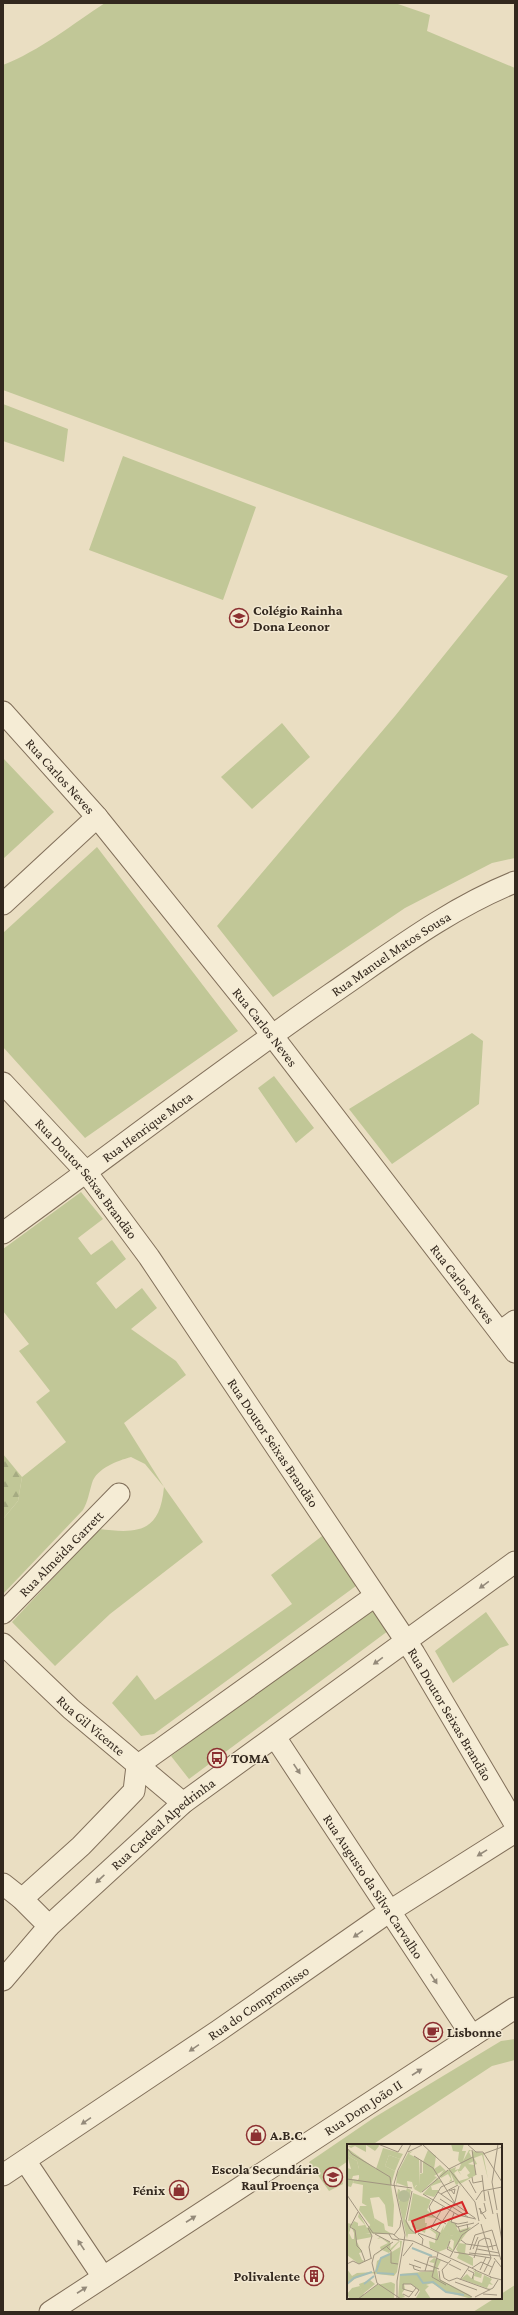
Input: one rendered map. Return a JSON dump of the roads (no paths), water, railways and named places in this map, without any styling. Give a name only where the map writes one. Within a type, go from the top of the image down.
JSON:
[{"type":"street","name":"Rua Carlos Neves","points":[[3,712],[97,818],[271,1035],[405,1206],[508,1326],[515,1352]]},
{"type":"street","points":[[3,904],[97,818]]},
{"type":"street","name":"Rua Manuel Matos Sousa","points":[[271,1035],[424,929],[481,895],[515,882]]},
{"type":"street","name":"Rua Henrique Mota","points":[[3,1232],[271,1035]]},
{"type":"street","name":"Rua Doutor Seixas Brandão","points":[[3,1083],[86,1172],[149,1257],[406,1641],[515,1824]]},
{"type":"street","name":"Rua Almeida Garrett","points":[[3,1613],[119,1494]]},
{"type":"street","name":"Rua Cardeal Alpedrinha","points":[[3,1980],[49,1926],[183,1803],[515,1562]]},
{"type":"street","points":[[22,1899],[81,1846],[134,1790],[137,1766],[375,1596]]},
{"type":"street","name":"Rua Gil Vicente","points":[[3,1644],[71,1709],[137,1766],[183,1803]]},
{"type":"street","name":"Rua Augusto da Silva Carvalho","points":[[275,1737],[472,2036]]},
{"type":"street","name":"Rua do Compromisso","points":[[3,2176],[26,2162],[390,1911],[515,1832]]},
{"type":"street","points":[[3,1884],[22,1899],[49,1926]]},
{"type":"street","name":"Rua Dom João II","points":[[50,2312],[472,2036],[506,2019],[515,2008]]},
{"type":"street","points":[[26,2162],[102,2277]]},
{"type":"place","name":"Colégio Rainha Dona Leonor","points":[[239,618]]},
{"type":"place","name":"TOMA","points":[[217,1758]]},
{"type":"place","name":"Lisbonne","points":[[433,2032]]},
{"type":"place","name":"A.B.C.","points":[[256,2135]]},
{"type":"place","name":"Escola Secundária Raul Proença","points":[[333,2177]]},
{"type":"place","name":"Fénix","points":[[179,2190]]},
{"type":"place","name":"Polivalente","points":[[314,2276]]}]
